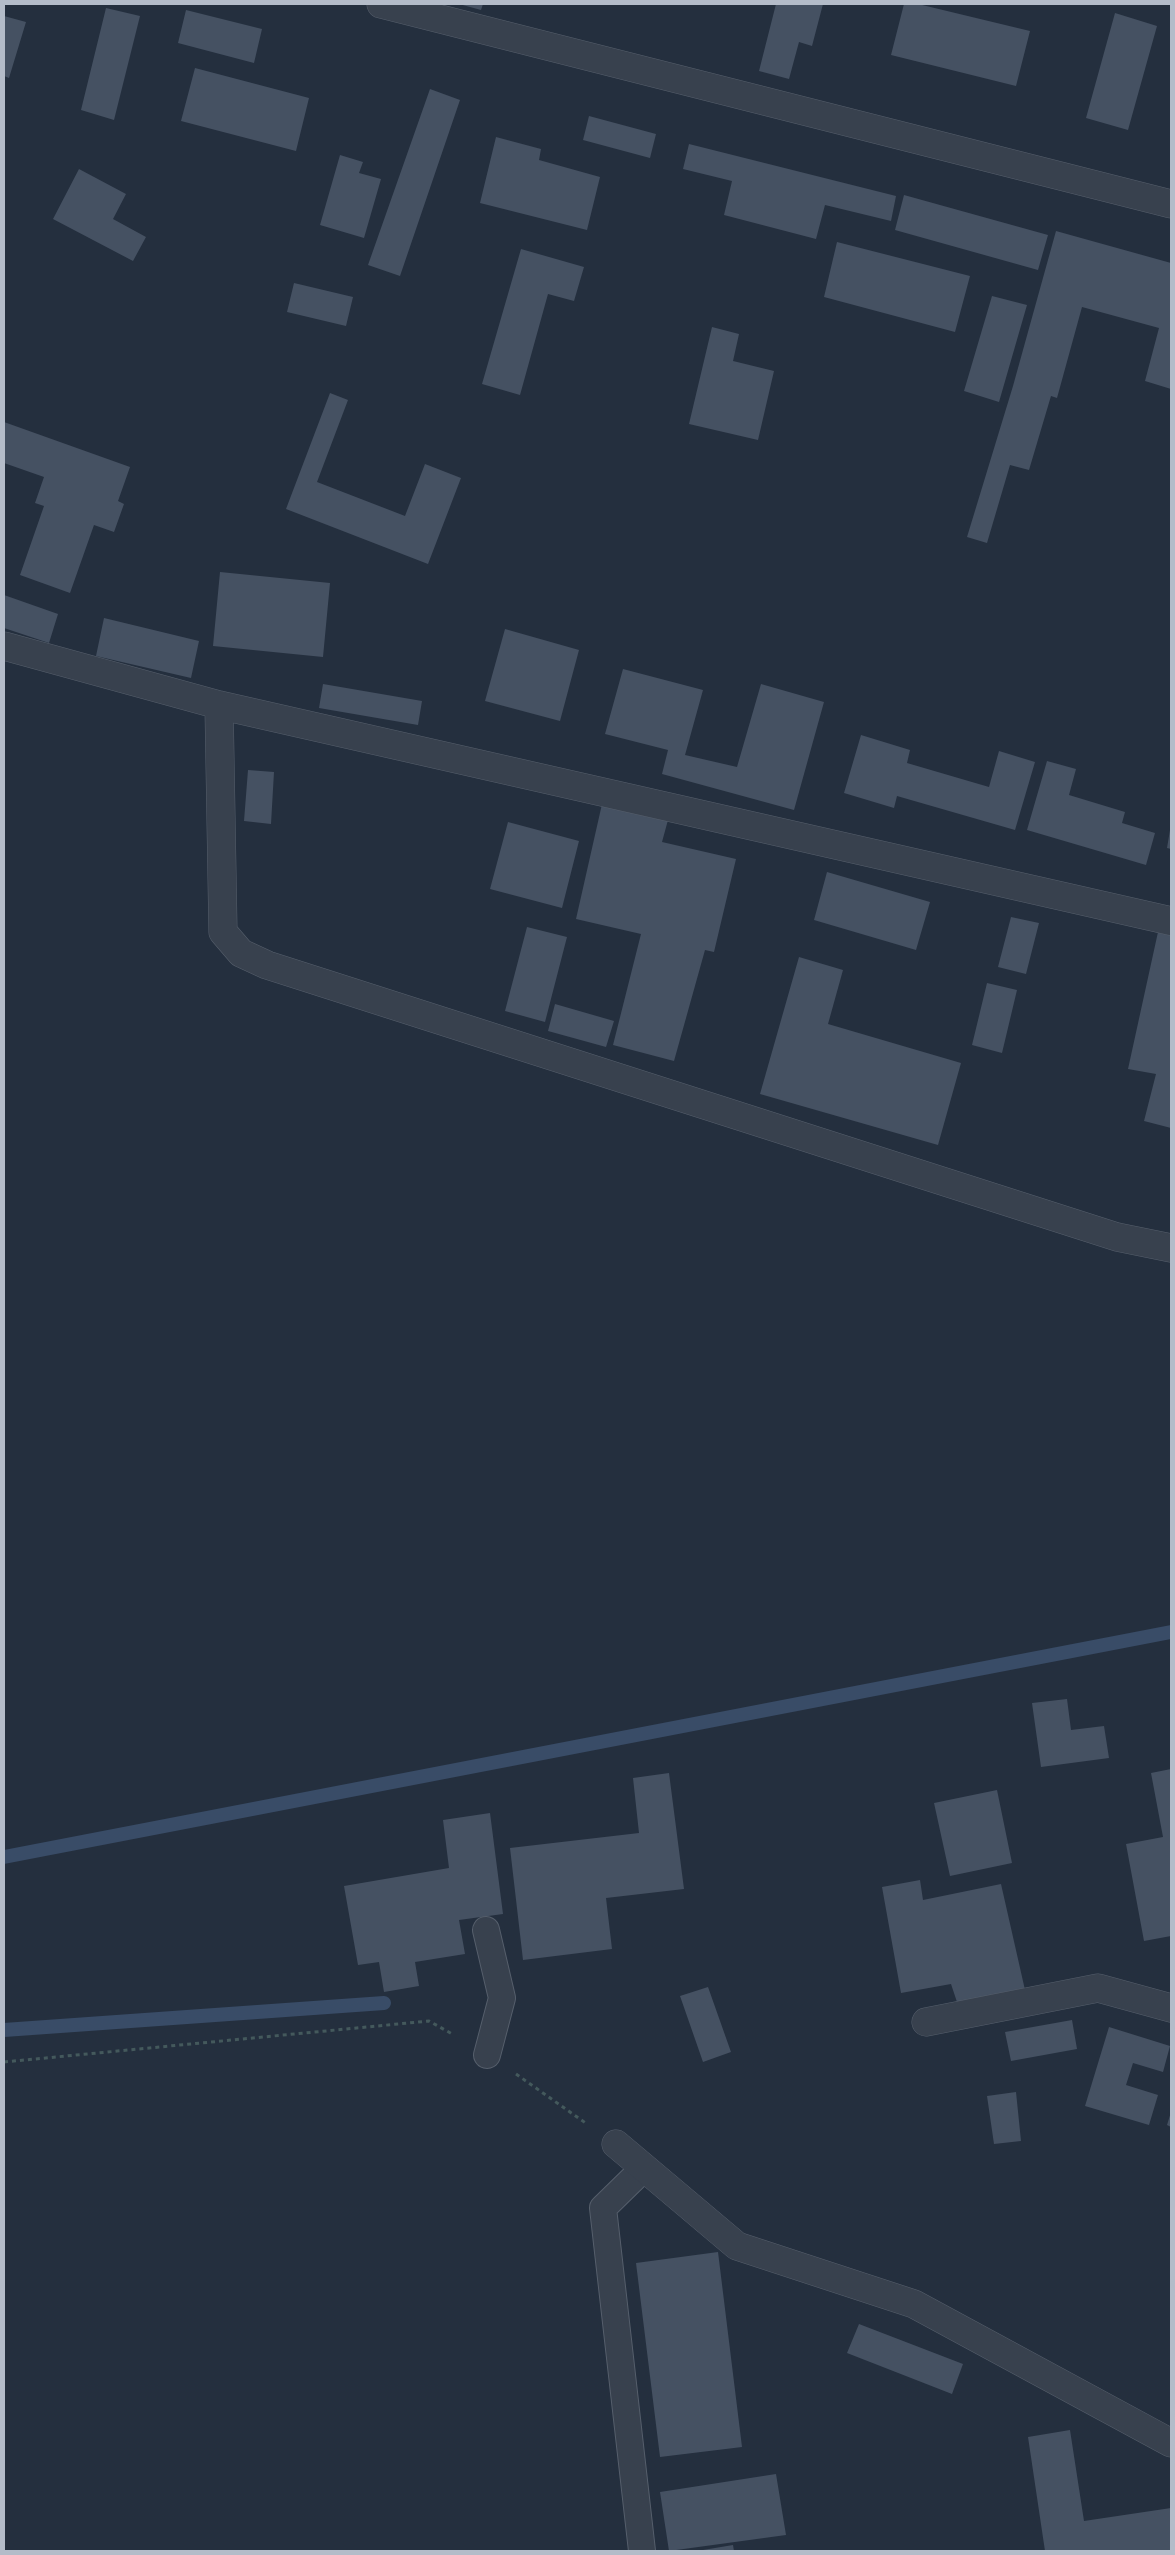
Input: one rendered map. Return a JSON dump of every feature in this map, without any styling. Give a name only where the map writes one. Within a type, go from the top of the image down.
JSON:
[{"type":"street","points":[[380,4],[1171,204]]},
{"type":"street","points":[[4,646],[219,705],[1171,921]]},
{"type":"street","points":[[219,705],[222,932],[240,953],[276,968],[1107,1234],[1171,1248]]},
{"type":"street","points":[[926,2022],[1098,1988],[1171,2008]]},
{"type":"street","points":[[616,2144],[737,2246],[914,2304],[1171,2443]]},
{"type":"lane","points":[[486,1930],[502,1998],[487,2054]]},
{"type":"lane","points":[[642,2551],[603,2208],[644,2168]]},
{"type":"path","points":[[4,2062],[429,2021],[487,2054],[616,2144]]},
{"type":"building","points":[[459,4],[483,4],[481,10]]},
{"type":"building","points":[[776,4],[823,4],[812,46],[799,42],[789,79],[759,71]]},
{"type":"building","points":[[904,4],[918,4],[1030,31],[1016,86],[891,55]]},
{"type":"building","points":[[106,8],[140,16],[114,120],[81,110]]},
{"type":"building","points":[[186,10],[262,29],[254,63],[178,43]]},
{"type":"building","points":[[1115,13],[1157,26],[1128,130],[1086,118]]},
{"type":"building","points":[[4,16],[26,22],[9,78],[4,76]]},
{"type":"building","points":[[195,68],[309,98],[296,151],[181,121]]},
{"type":"building","points":[[430,89],[460,100],[400,276],[368,265]]},
{"type":"building","points":[[589,116],[656,134],[650,158],[583,140]]},
{"type":"building","points":[[496,137],[541,149],[539,160],[600,177],[587,230],[480,203]]},
{"type":"building","points":[[689,144],[896,196],[891,221],[825,205],[816,239],[724,215],[732,181],[683,169]]},
{"type":"building","points":[[340,155],[363,162],[359,173],[381,179],[364,238],[320,225]]},
{"type":"building","points":[[79,169],[126,194],[113,219],[146,237],[133,261],[53,219]]},
{"type":"building","points":[[904,195],[1048,235],[1038,270],[895,230]]},
{"type":"building","points":[[1056,231],[1171,263],[1171,389],[1145,381],[1159,328],[1082,307],[1057,398],[1051,396],[1029,470],[1010,465],[987,543],[967,537],[1013,386]]},
{"type":"building","points":[[837,242],[970,276],[955,332],[824,297]]},
{"type":"building","points":[[521,249],[584,267],[574,301],[548,294],[520,395],[482,384]]},
{"type":"building","points":[[294,283],[353,297],[346,326],[287,312]]},
{"type":"building","points":[[992,296],[1027,305],[999,402],[964,391]]},
{"type":"building","points":[[712,327],[739,334],[733,361],[774,371],[758,440],[689,424]]},
{"type":"building","points":[[330,393],[348,400],[317,482],[405,516],[425,464],[461,478],[428,564],[286,509]]},
{"type":"building","points":[[4,422],[130,467],[118,501],[124,504],[114,532],[94,525],[70,593],[20,575],[44,506],[35,503],[44,477],[4,463]]},
{"type":"building","points":[[220,572],[330,583],[323,657],[213,646]]},
{"type":"building","points":[[4,595],[58,614],[49,643],[4,628]]},
{"type":"building","points":[[104,618],[199,641],[191,678],[96,656]]},
{"type":"building","points":[[505,629],[579,650],[560,721],[485,701]]},
{"type":"building","points":[[623,669],[703,690],[685,755],[737,767],[761,684],[824,702],[794,810],[662,774],[668,750],[605,734]]},
{"type":"building","points":[[323,684],[422,701],[418,725],[319,708]]},
{"type":"building","points":[[861,735],[910,750],[907,763],[989,787],[999,751],[1035,762],[1015,830],[897,796],[894,808],[844,793]]},
{"type":"building","points":[[1047,761],[1076,769],[1069,795],[1125,812],[1122,823],[1155,833],[1146,865],[1027,830]]},
{"type":"building","points":[[248,770],[274,772],[271,824],[244,821]]},
{"type":"building","points":[[602,804],[668,820],[662,842],[736,859],[714,952],[705,950],[674,1061],[613,1045],[641,934],[576,919]]},
{"type":"building","points":[[508,822],[579,841],[562,908],[490,889]]},
{"type":"building","points":[[1171,830],[1171,849],[1167,848]]},
{"type":"building","points":[[827,872],[930,902],[916,950],[814,920]]},
{"type":"building","points":[[1011,917],[1039,923],[1026,974],[998,967]]},
{"type":"building","points":[[527,927],[567,937],[545,1022],[505,1011]]},
{"type":"building","points":[[1158,932],[1171,935],[1171,1128],[1144,1121],[1156,1074],[1128,1069]]},
{"type":"building","points":[[799,957],[843,970],[828,1024],[961,1063],[938,1145],[760,1094]]},
{"type":"building","points":[[987,983],[1017,990],[1002,1053],[972,1045]]},
{"type":"building","points":[[555,1004],[614,1021],[606,1047],[548,1031]]},
{"type":"building","points":[[1067,1699],[1071,1730],[1104,1726],[1109,1758],[1041,1767],[1032,1703]]},
{"type":"building","points":[[1171,1769],[1171,1936],[1144,1941],[1126,1844],[1163,1837],[1151,1773]]},
{"type":"building","points":[[669,1773],[684,1889],[606,1898],[612,1949],[523,1960],[510,1848],[639,1833],[633,1778]]},
{"type":"building","points":[[997,1790],[1012,1863],[950,1876],[934,1803]]},
{"type":"building","points":[[490,1813],[503,1914],[459,1920],[465,1954],[415,1962],[419,1986],[384,1992],[379,1962],[358,1965],[344,1886],[449,1868],[443,1820]]},
{"type":"building","points":[[920,1880],[923,1900],[1001,1884],[1025,1990],[958,2005],[951,1984],[901,1993],[882,1887]]},
{"type":"building","points":[[708,1987],[731,2052],[703,2062],[680,1996]]},
{"type":"building","points":[[1072,2020],[1077,2049],[1011,2061],[1005,2032]]},
{"type":"building","points":[[1109,2027],[1170,2046],[1163,2072],[1133,2063],[1126,2085],[1158,2095],[1149,2125],[1085,2106]]},
{"type":"building","points":[[1016,2092],[1021,2141],[994,2144],[987,2096]]},
{"type":"building","points":[[1171,2112],[1171,2127],[1167,2125]]},
{"type":"building","points":[[718,2252],[742,2447],[660,2457],[636,2263]]},
{"type":"building","points":[[859,2324],[963,2364],[952,2394],[847,2353]]},
{"type":"building","points":[[1070,2430],[1084,2521],[1171,2508],[1171,2551],[1045,2551],[1028,2437]]},
{"type":"building","points":[[776,2474],[786,2535],[669,2551],[660,2492]]},
{"type":"building","points":[[733,2545],[734,2551],[703,2551],[703,2550]]},
{"type":"waterway","points":[[4,1857],[1171,1632]]},
{"type":"waterway","points":[[4,2030],[384,2003]]}]
